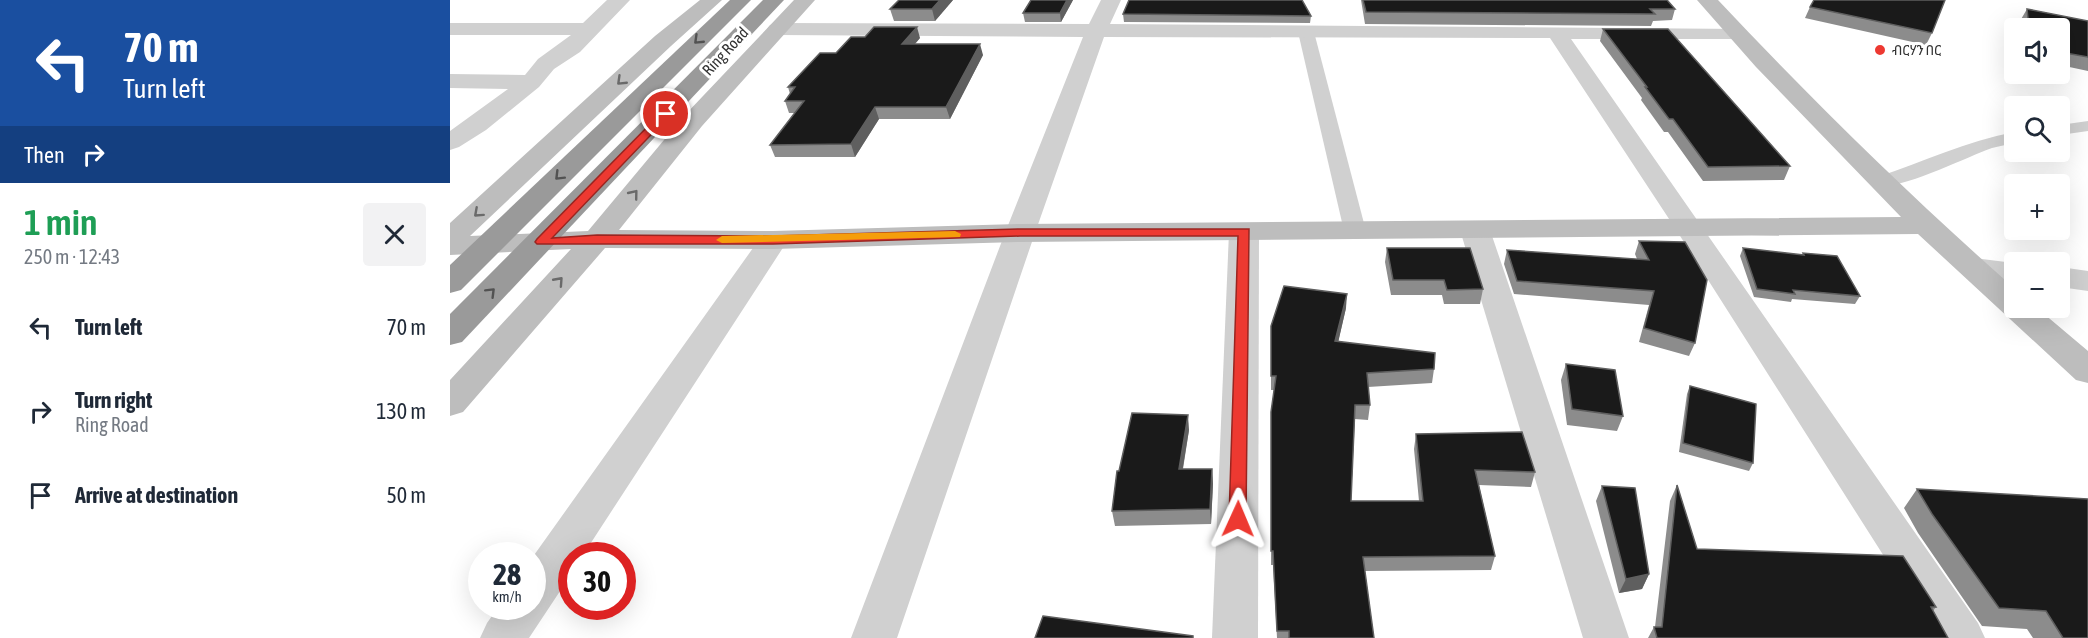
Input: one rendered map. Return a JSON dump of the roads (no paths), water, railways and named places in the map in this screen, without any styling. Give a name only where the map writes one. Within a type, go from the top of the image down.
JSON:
[{"type":"highway","name":"Ring Road","points":[[450,283],[741,0]]},
{"type":"highway","name":"Ring Road","points":[[450,334],[774,0]]},
{"type":"main road","points":[[450,239],[663,41],[712,0]]},
{"type":"main road","points":[[450,403],[597,239],[693,121],[805,0]]},
{"type":"main road","points":[[1707,0],[1924,225],[2004,295]]},
{"type":"main road","points":[[450,246],[597,239],[773,240],[1020,232],[1924,225]]},
{"type":"main road","points":[[2029,318],[2088,371]]},
{"type":"street","points":[[450,142],[477,125],[531,82],[546,64],[572,47],[608,9],[620,0]]},
{"type":"street","points":[[874,638],[1020,232],[1096,32],[1111,0]]},
{"type":"street","points":[[450,30],[591,29]]},
{"type":"street","points":[[777,29],[1737,33]]},
{"type":"street","points":[[1557,33],[1690,228],[1962,638]]},
{"type":"street","points":[[450,81],[531,82]]},
{"type":"street","points":[[1475,230],[1606,638]]},
{"type":"street","points":[[1235,638],[1244,232]]},
{"type":"street","points":[[546,574],[773,240]]},
{"type":"street","points":[[1974,267],[2004,271]]},
{"type":"street","points":[[2070,279],[2088,281]]},
{"type":"street","points":[[503,638],[515,620]]},
{"type":"lane","points":[[1305,32],[1355,231]]},
{"type":"lane","points":[[2070,129],[2088,126]]},
{"type":"lane","points":[[1884,181],[1939,163],[1988,143],[2004,140]]},
{"type":"place","name":"ብርሃን በር","points":[[1880,50]]}]
